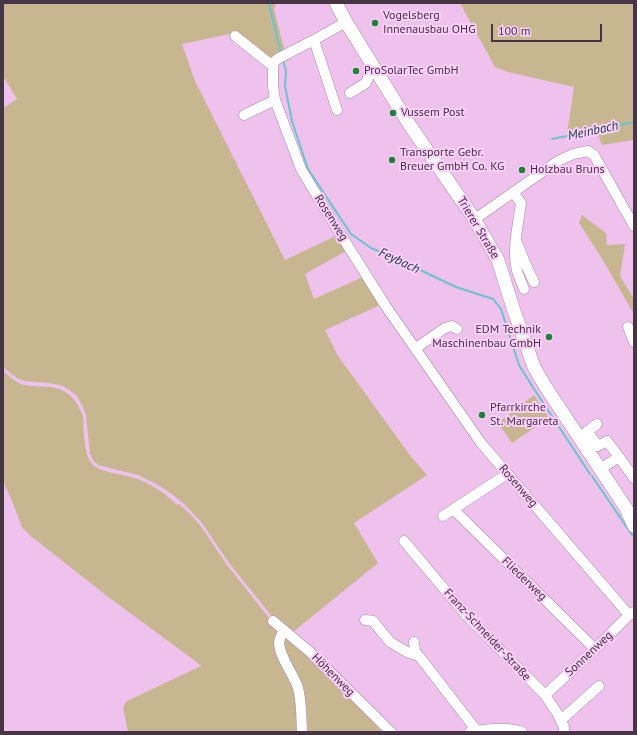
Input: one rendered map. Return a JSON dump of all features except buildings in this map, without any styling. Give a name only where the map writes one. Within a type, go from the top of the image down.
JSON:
[{"type":"main road","name":"Trierer Straße","points":[[336,3],[346,22],[411,127],[474,219],[498,260],[534,367],[545,386],[583,434],[600,469],[626,508],[634,526]]},
{"type":"street","points":[[235,36],[264,59],[280,60],[346,22]]},
{"type":"street","points":[[314,40],[337,110]]},
{"type":"street","name":"Rosenweg","points":[[280,60],[273,86],[275,100],[300,169],[381,298],[481,443],[632,614]]},
{"type":"street","points":[[350,93],[366,83],[369,75],[376,70]]},
{"type":"street","points":[[244,115],[275,100]]},
{"type":"street","points":[[474,219],[558,160],[573,154],[588,151],[594,155],[634,226]]},
{"type":"street","points":[[513,192],[521,203],[515,258],[518,274],[524,289]]},
{"type":"street","points":[[516,239],[534,282]]},
{"type":"street","points":[[416,348],[445,328],[452,326],[457,329]]},
{"type":"street","points":[[628,327],[634,342]]},
{"type":"street","points":[[597,424],[583,434],[598,446],[607,441],[634,478]]},
{"type":"street","points":[[600,469],[619,457]]},
{"type":"street","points":[[443,516],[507,474]]},
{"type":"street","name":"Fliederweg","points":[[453,509],[595,649]]},
{"type":"street","name":"Franz-Schneider-Straße","points":[[404,541],[466,615],[545,695],[561,720],[564,727],[564,732]]},
{"type":"street","name":"Sonnenweg","points":[[545,695],[632,614]]},
{"type":"street","points":[[365,620],[373,621],[390,642],[407,652],[419,656]]},
{"type":"street","name":"Höhenweg","points":[[274,621],[310,652],[391,732]]},
{"type":"street","points":[[284,630],[280,637],[280,651],[300,694],[302,732]]},
{"type":"street","points":[[414,642],[414,651],[474,731],[503,729],[522,732]]},
{"type":"street","points":[[561,720],[599,686]]},
{"type":"shaded area","points":[[3,3],[276,3],[274,10],[285,52],[269,59],[234,33],[182,44],[195,81],[285,260],[338,235],[346,251],[305,274],[314,299],[363,277],[381,307],[378,306],[325,330],[338,356],[412,458],[427,475],[354,523],[378,563],[293,632],[275,620],[229,563],[202,523],[184,504],[160,486],[138,475],[98,465],[93,460],[90,454],[86,415],[77,396],[63,386],[50,383],[24,381],[17,378],[3,367],[3,108],[17,99],[3,76]]},
{"type":"shaded area","points":[[460,3],[634,3],[634,140],[602,145],[597,132],[567,134],[574,87],[508,72],[495,67]]},
{"type":"shaded area","points":[[582,215],[606,233],[607,245],[625,244],[620,276],[634,299],[634,314],[601,257],[579,223]]},
{"type":"shaded area","points":[[3,371],[21,384],[55,388],[66,392],[78,405],[83,416],[85,447],[89,459],[95,467],[138,479],[154,487],[169,497],[177,505],[179,504],[200,525],[227,565],[277,628],[277,644],[296,686],[301,732],[128,732],[123,707],[127,701],[201,666],[111,599],[32,537],[22,527],[3,481]]},
{"type":"shaded area","points":[[534,395],[549,418],[512,443],[498,423]]},
{"type":"shaded area","points":[[286,638],[311,659],[383,732],[308,732],[306,706],[281,650],[284,639]]},
{"type":"waterway","name":"Feybach","points":[[269,3],[281,54]]},
{"type":"waterway","name":"Feybach","points":[[283,60],[286,71],[285,86],[292,121],[308,169],[351,234],[371,248],[456,287],[493,299],[501,309],[519,365],[590,474]]},
{"type":"waterway","name":"Meinbach","points":[[552,139],[634,122]]},
{"type":"waterway","name":"Feybach","points":[[592,476],[632,535]]},
{"type":"place","name":"Vogelsberg Innenausbau OHG","points":[[375,23]]},
{"type":"place","name":"ProSolarTec GmbH","points":[[356,71]]},
{"type":"place","name":"Vussem Post","points":[[393,113]]},
{"type":"place","name":"Transporte Gebr. Breuer GmbH Co. KG","points":[[392,160]]},
{"type":"place","name":"Holzbau Bruns","points":[[522,170]]},
{"type":"place","name":"EDM Technik Maschinenbau GmbH","points":[[549,337]]},
{"type":"place","name":"Pfarrkirche St. Margareta","points":[[482,415]]}]
